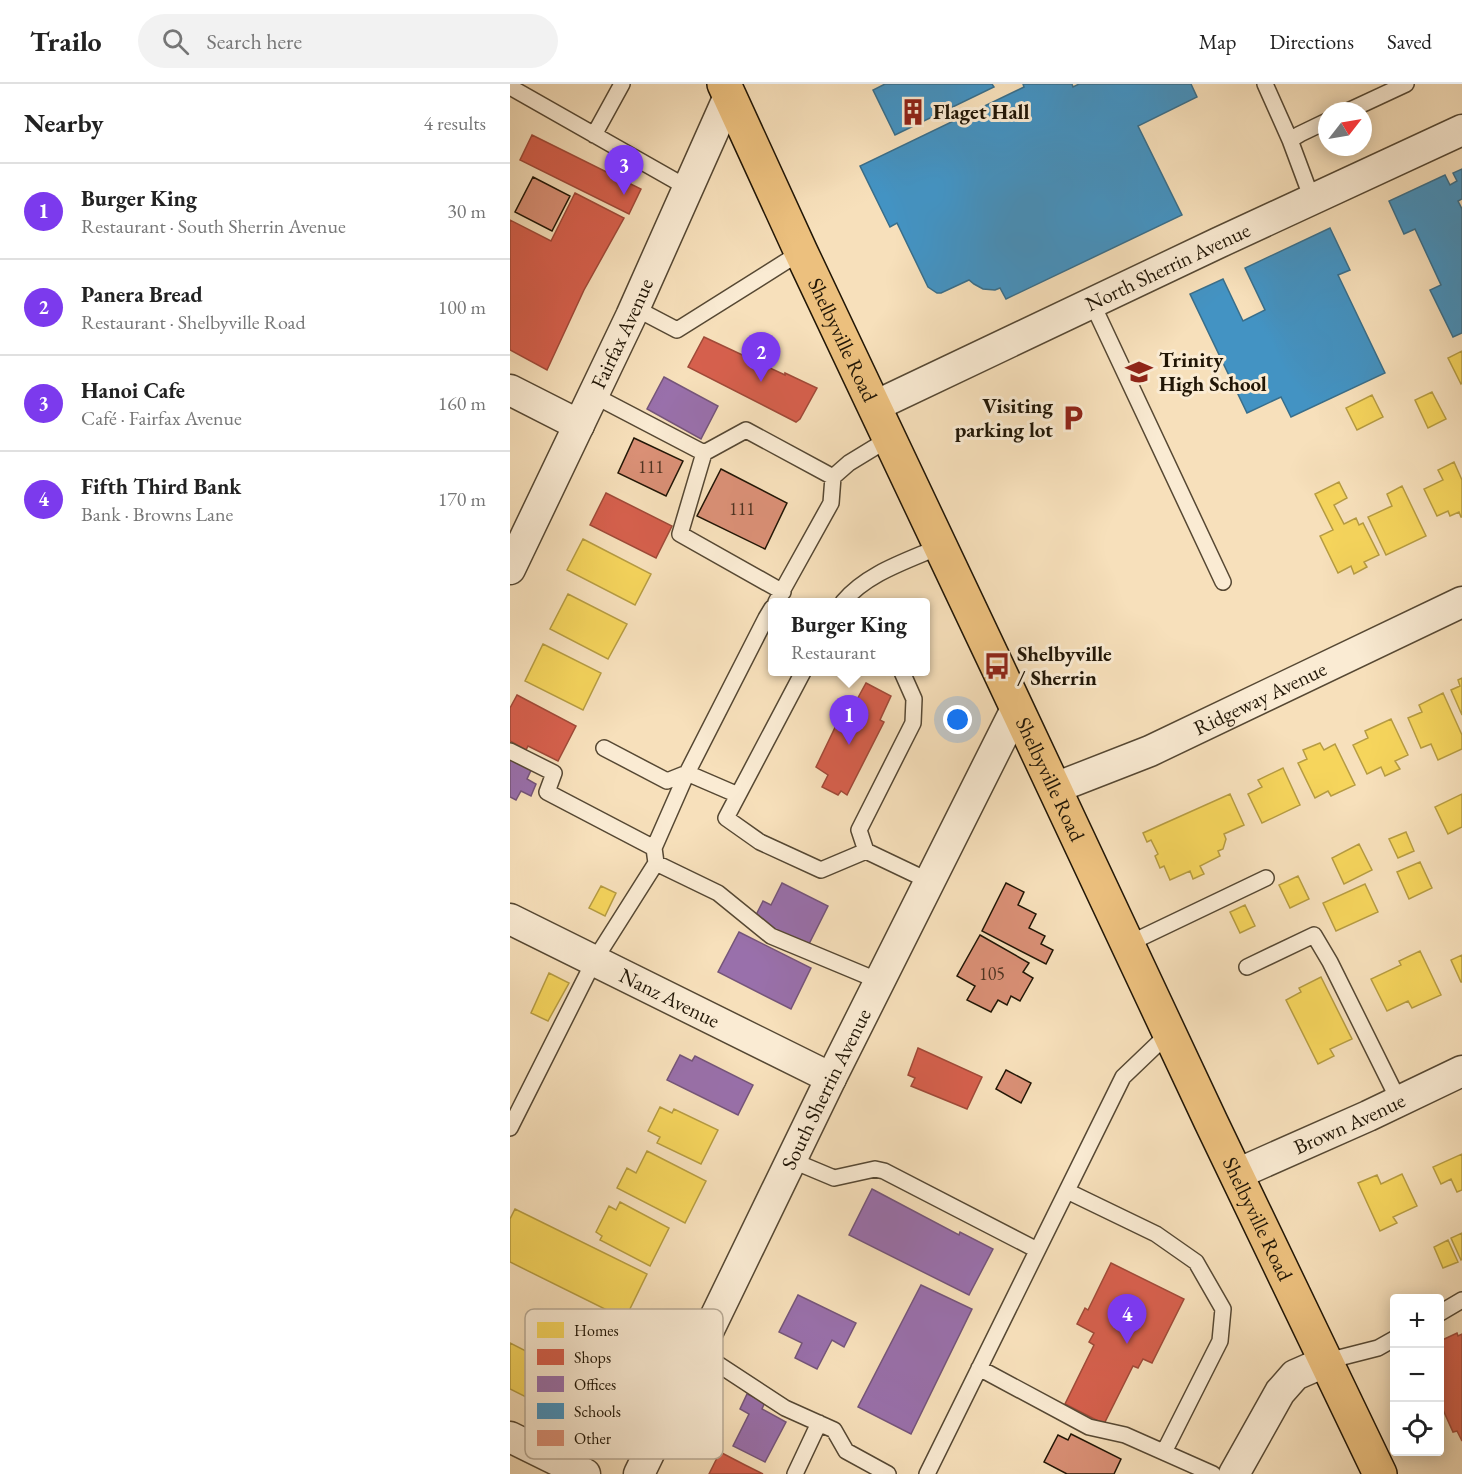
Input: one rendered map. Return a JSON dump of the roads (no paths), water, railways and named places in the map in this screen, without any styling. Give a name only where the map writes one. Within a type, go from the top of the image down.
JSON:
[{"type":"main road","name":"Shelbyville Road","points":[[727,90],[1169,1033],[1380,1474]]},
{"type":"street","name":"Fairfax Avenue","points":[[510,568],[635,308],[688,188],[727,90]]},
{"type":"street","name":"North Sherrin Avenue","points":[[875,406],[1461,132]]},
{"type":"street","points":[[510,390],[579,425]]},
{"type":"street","name":"Ridgeway Avenue","points":[[1054,788],[1150,751],[1462,602]]},
{"type":"street","name":"South Sherrin Avenue","points":[[718,1309],[879,981],[1017,707]]},
{"type":"street","name":"Nanz Avenue","points":[[510,919],[831,1078]]},
{"type":"street","name":"Brown Avenue","points":[[1237,1174],[1462,1071]]},
{"type":"street","points":[[1234,1474],[1280,1392],[1294,1375],[1327,1361]]},
{"type":"street","points":[[510,1437],[525,1444]]},
{"type":"street","points":[[555,1459],[585,1474]]},
{"type":"street","name":"South Sherrin Avenue","points":[[639,1474],[646,1459]]},
{"type":"lane","points":[[594,135],[622,84]]},
{"type":"lane","points":[[1265,84],[1290,140],[1312,200]]},
{"type":"lane","points":[[1367,102],[1406,84]]},
{"type":"lane","points":[[510,87],[688,188]]},
{"type":"lane","points":[[1290,140],[1318,125]]},
{"type":"lane","points":[[635,308],[677,330],[801,252]]},
{"type":"lane","points":[[1092,303],[1223,582]]},
{"type":"lane","points":[[593,396],[704,453]]},
{"type":"lane","points":[[833,477],[746,430],[704,453],[680,534],[779,597],[831,503],[833,477],[849,463],[890,438]]},
{"type":"lane","points":[[847,598],[852,591],[879,574],[941,546]]},
{"type":"lane","points":[[510,1128],[594,961],[655,855],[687,773],[768,615]]},
{"type":"lane","points":[[801,676],[726,818],[760,842],[821,870],[866,851]]},
{"type":"lane","points":[[904,676],[914,699],[913,723],[859,830],[866,851],[929,881]]},
{"type":"lane","points":[[604,748],[667,781],[687,773],[738,795]]},
{"type":"lane","points":[[510,751],[554,773],[547,792],[718,892],[771,936],[879,981]]},
{"type":"lane","points":[[1128,944],[1266,878]]},
{"type":"lane","points":[[1247,967],[1314,935],[1330,962],[1399,1101]]},
{"type":"lane","points":[[927,1474],[1123,1077],[1169,1033]]},
{"type":"lane","points":[[791,1160],[834,1178],[875,1169],[884,1171],[1037,1250]]},
{"type":"lane","points":[[1066,1191],[1156,1234],[1196,1262],[1223,1309],[1220,1341],[1164,1452]]},
{"type":"lane","points":[[1444,1311],[1462,1300]]},
{"type":"lane","points":[[1327,1361],[1378,1348],[1390,1342]]},
{"type":"lane","points":[[723,1367],[785,1408],[834,1430],[846,1451],[888,1474]]},
{"type":"lane","points":[[979,1368],[1089,1427],[1125,1435],[1213,1474]]},
{"type":"lane","points":[[795,1474],[819,1423]]},
{"type":"place","name":"Flaget Hall","points":[[913,112]]},
{"type":"place","name":"Hanoi Cafe","points":[[624,195]]},
{"type":"place","name":"Trinity High School","points":[[1139,372]]},
{"type":"place","name":"Panera Bread","points":[[761,382]]},
{"type":"place","name":"Visiting parking lot","points":[[1073,418]]},
{"type":"place","name":"Shelbyville / Sherrin","points":[[997,666]]},
{"type":"place","name":"Burger King","points":[[849,745]]},
{"type":"place","name":"Fifth Third Bank","points":[[1127,1344]]}]
